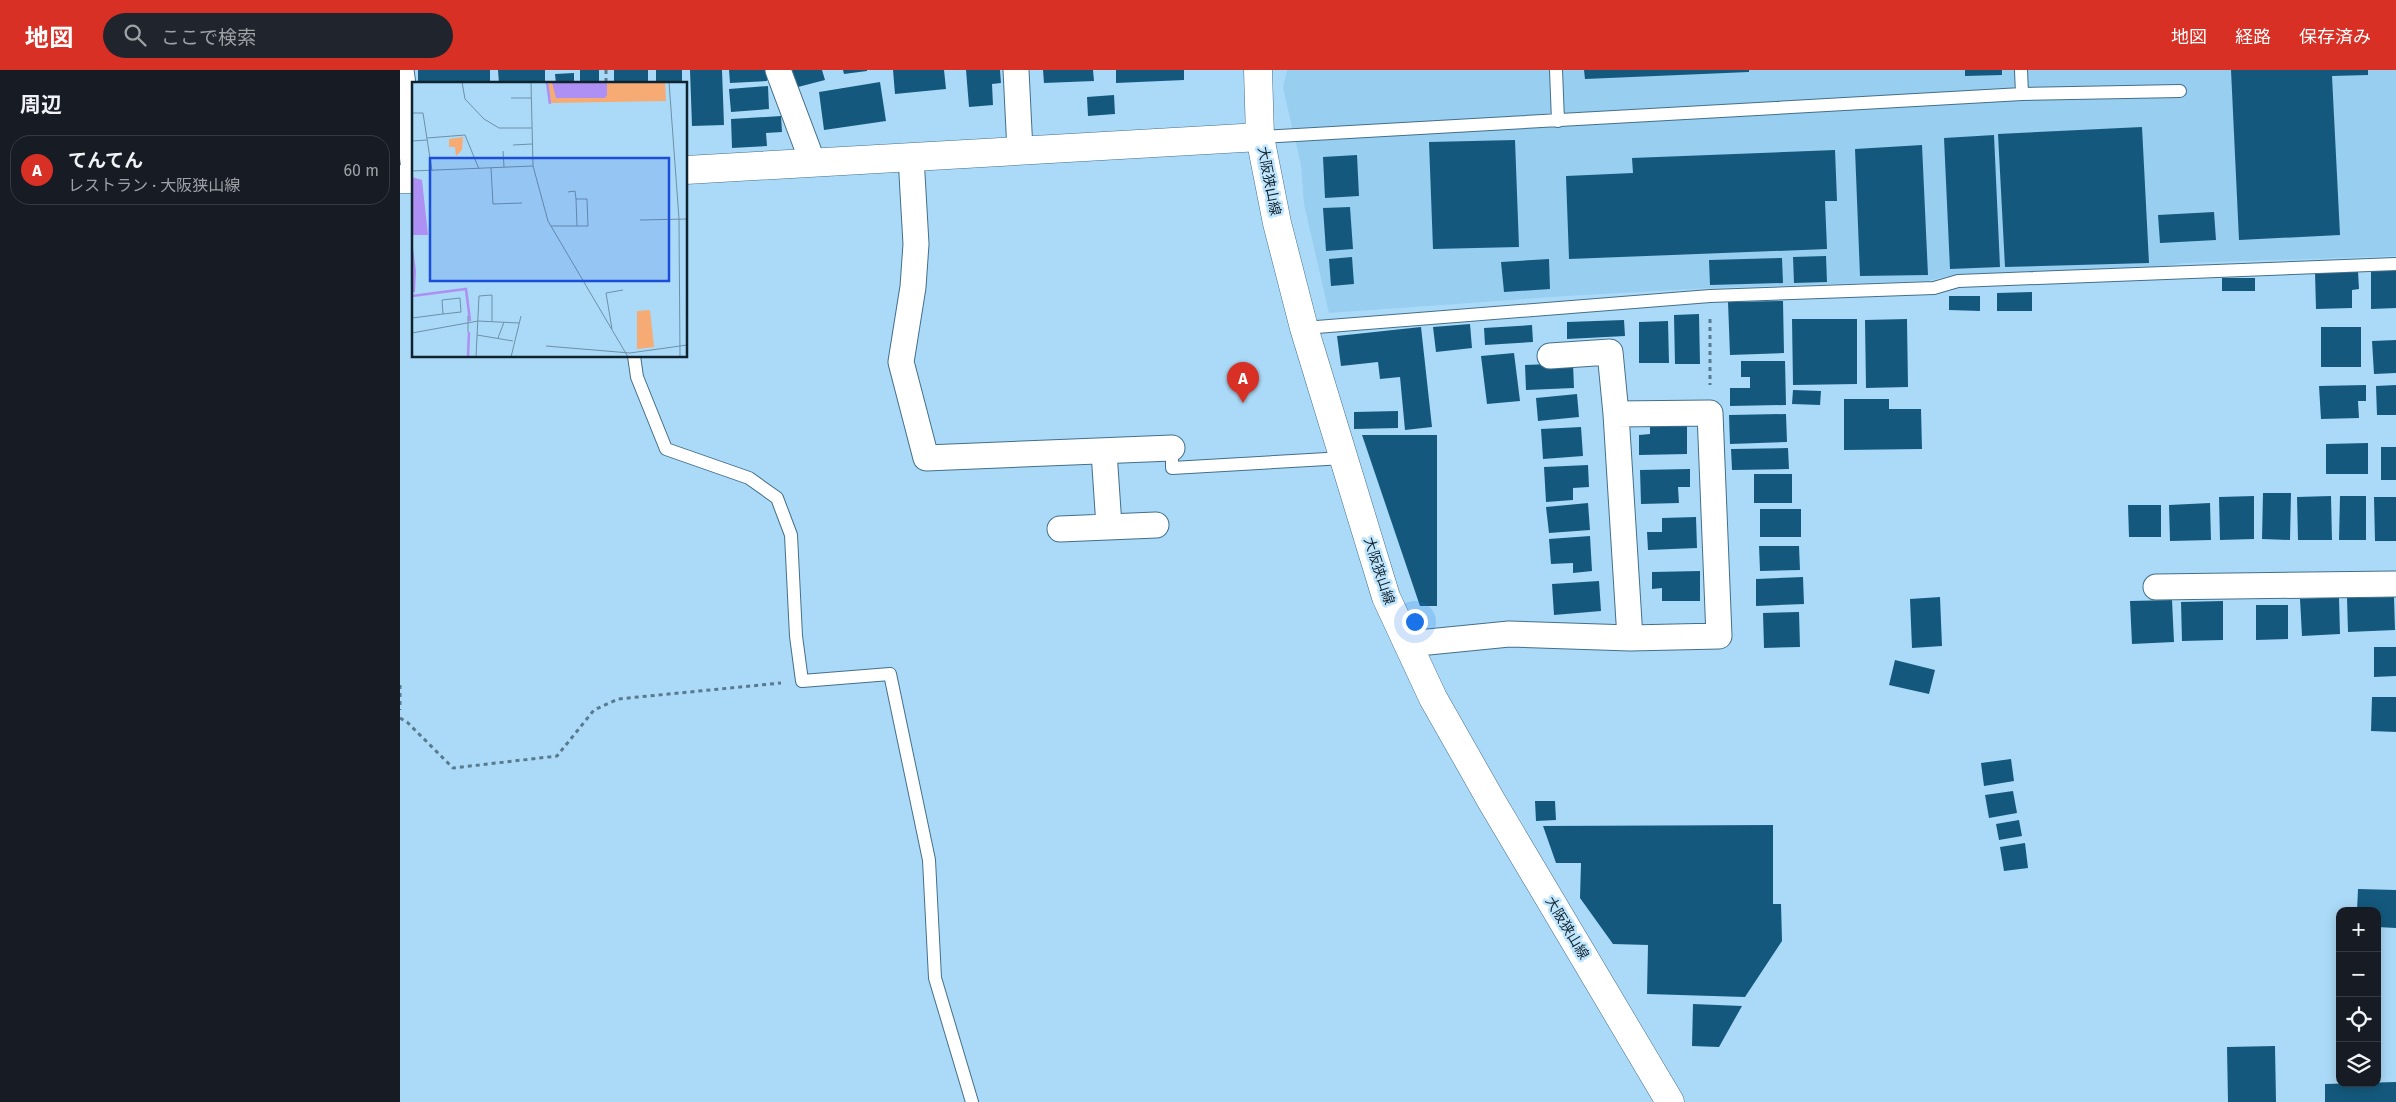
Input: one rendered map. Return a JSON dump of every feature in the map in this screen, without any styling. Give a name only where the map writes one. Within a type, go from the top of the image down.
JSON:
[{"type":"main road","name":"大阪狭山線","points":[[1258,70],[1260,137],[1277,223],[1304,328],[1386,597],[1433,698],[1492,802],[1670,1102]]},
{"type":"main road","points":[[688,170],[1260,137]]},
{"type":"street","points":[[401,70],[412,154]]},
{"type":"street","points":[[778,70],[813,163]]},
{"type":"street","points":[[1016,70],[1020,151]]},
{"type":"street","points":[[911,157],[916,244],[913,287],[901,362],[926,458],[1172,448]]},
{"type":"street","points":[[1550,356],[1610,352],[1616,414],[1630,638]]},
{"type":"street","points":[[1408,644],[1509,634],[1630,638],[1720,636],[1710,412],[1616,414]]},
{"type":"street","points":[[1104,452],[1109,526]]},
{"type":"street","points":[[1060,528],[1156,525]]},
{"type":"street","points":[[2156,586],[2396,584]]},
{"type":"lane","points":[[1556,70],[1558,120]]},
{"type":"lane","points":[[2021,70],[2022,94]]},
{"type":"lane","points":[[1260,137],[2022,94],[2180,90]]},
{"type":"lane","points":[[1304,328],[1710,296],[1934,288],[1958,281],[2396,264]]},
{"type":"lane","points":[[634,358],[637,377],[666,449],[749,478],[777,498],[791,535],[796,636],[802,681],[890,674],[929,860],[935,978],[972,1102]]},
{"type":"lane","points":[[1172,448],[1172,468],[1344,458]]},
{"type":"path","points":[[1710,296],[1710,412]]},
{"type":"path","points":[[400,718],[408,722],[453,768],[557,756],[594,710],[618,699],[802,681]]},
{"type":"path","points":[[400,685],[400,710]]},
{"type":"shaded area","points":[[1287,70],[2396,70],[2396,256],[2184,263],[2145,269],[1953,275],[1927,281],[1710,288],[1329,313],[1304,204],[1301,165],[1283,88]]},
{"type":"building","points":[[418,70],[490,70],[490,81],[418,82]]},
{"type":"building","points":[[498,70],[545,70],[545,82],[499,82]]},
{"type":"building","points":[[580,70],[599,70],[599,82],[580,82]]},
{"type":"building","points":[[614,70],[648,70],[648,82],[614,82]]},
{"type":"building","points":[[656,70],[682,70],[682,82],[656,82]]},
{"type":"building","points":[[690,70],[722,70],[724,125],[692,126]]},
{"type":"building","points":[[729,70],[767,70],[767,81],[730,83]]},
{"type":"building","points":[[792,70],[822,70],[825,80],[798,87]]},
{"type":"building","points":[[843,70],[867,70],[867,71],[844,74]]},
{"type":"building","points":[[893,70],[944,70],[946,89],[895,94]]},
{"type":"building","points":[[966,70],[1000,70],[1001,83],[992,84],[993,105],[969,107]]},
{"type":"building","points":[[1043,70],[1093,70],[1094,81],[1044,83]]},
{"type":"building","points":[[1116,70],[1184,70],[1184,80],[1116,83]]},
{"type":"building","points":[[1584,70],[1749,70],[1749,72],[1585,79]]},
{"type":"building","points":[[1965,70],[2002,70],[2002,75],[1965,76]]},
{"type":"building","points":[[2231,70],[2368,70],[2368,75],[2332,76],[2340,235],[2239,240]]},
{"type":"building","points":[[574,73],[574,82],[556,82],[555,74]]},
{"type":"building","points":[[880,82],[886,121],[824,130],[819,92]]},
{"type":"building","points":[[768,86],[769,109],[731,112],[729,89]]},
{"type":"building","points":[[1114,95],[1115,114],[1088,116],[1087,97]]},
{"type":"building","points":[[781,116],[782,132],[766,133],[767,146],[732,148],[731,119]]},
{"type":"building","points":[[2142,127],[2149,263],[2005,267],[1998,134]]},
{"type":"building","points":[[1994,135],[2000,267],[1950,269],[1944,138]]},
{"type":"building","points":[[1515,140],[1519,247],[1433,249],[1429,142]]},
{"type":"building","points":[[1922,145],[1928,275],[1860,276],[1855,149]]},
{"type":"building","points":[[1835,150],[1837,201],[1825,201],[1827,249],[1569,259],[1566,176],[1633,173],[1632,158]]},
{"type":"building","points":[[1357,155],[1359,196],[1325,198],[1323,157]]},
{"type":"building","points":[[1350,207],[1353,249],[1326,251],[1323,208]]},
{"type":"building","points":[[2214,212],[2216,240],[2160,243],[2158,215]]},
{"type":"building","points":[[1826,256],[1827,282],[1794,283],[1793,257]]},
{"type":"building","points":[[1352,257],[1354,284],[1331,286],[1329,259]]},
{"type":"building","points":[[1782,258],[1783,283],[1710,285],[1709,260]]},
{"type":"building","points":[[1549,259],[1550,289],[1504,292],[1501,262]]},
{"type":"building","points":[[2358,271],[2359,289],[2352,290],[2352,308],[2316,309],[2315,272]]},
{"type":"building","points":[[2371,271],[2396,271],[2396,308],[2371,309]]},
{"type":"building","points":[[2222,278],[2255,278],[2255,291],[2222,291]]},
{"type":"building","points":[[2032,292],[2032,311],[1997,311],[1997,293]]},
{"type":"building","points":[[1949,296],[1980,296],[1980,311],[1949,310]]},
{"type":"building","points":[[1783,301],[1784,353],[1730,355],[1728,302]]},
{"type":"building","points":[[1699,314],[1700,364],[1675,364],[1674,315]]},
{"type":"building","points":[[1792,319],[1857,319],[1857,384],[1793,385]]},
{"type":"building","points":[[1907,319],[1908,387],[1866,388],[1865,320]]},
{"type":"building","points":[[1624,320],[1625,336],[1567,339],[1567,322]]},
{"type":"building","points":[[1668,321],[1669,363],[1639,363],[1639,322]]},
{"type":"building","points":[[1470,324],[1472,348],[1436,352],[1433,327]]},
{"type":"building","points":[[1532,325],[1533,342],[1485,345],[1484,328]]},
{"type":"building","points":[[1421,327],[1432,427],[1405,430],[1400,377],[1380,379],[1378,362],[1341,366],[1337,336]]},
{"type":"building","points":[[2321,327],[2361,327],[2361,367],[2321,367]]},
{"type":"building","points":[[2396,340],[2396,373],[2374,374],[2372,341]]},
{"type":"building","points":[[1514,353],[1520,401],[1487,404],[1481,356]]},
{"type":"building","points":[[1741,361],[1785,361],[1786,405],[1730,406],[1730,388],[1750,388],[1750,377],[1741,377]]},
{"type":"building","points":[[1573,363],[1574,388],[1526,390],[1525,365]]},
{"type":"building","points":[[2366,385],[2366,401],[2358,401],[2359,418],[2321,419],[2319,386]]},
{"type":"building","points":[[2396,385],[2396,415],[2377,415],[2376,386]]},
{"type":"building","points":[[1793,390],[1821,391],[1820,405],[1792,404]]},
{"type":"building","points":[[1577,394],[1579,417],[1538,421],[1536,398]]},
{"type":"building","points":[[1844,399],[1889,399],[1889,409],[1921,409],[1922,449],[1844,450]]},
{"type":"building","points":[[1398,411],[1398,428],[1354,429],[1354,412]]},
{"type":"building","points":[[1786,414],[1787,442],[1730,444],[1729,415]]},
{"type":"building","points":[[1650,425],[1687,425],[1687,454],[1639,455],[1639,435],[1650,434]]},
{"type":"building","points":[[1581,427],[1583,456],[1543,459],[1541,429]]},
{"type":"building","points":[[1362,435],[1437,435],[1437,606],[1420,606]]},
{"type":"building","points":[[2368,443],[2368,474],[2326,474],[2326,444]]},
{"type":"building","points":[[2381,447],[2396,447],[2396,480],[2381,480]]},
{"type":"building","points":[[1788,448],[1789,469],[1732,470],[1731,449]]},
{"type":"building","points":[[1588,465],[1589,487],[1573,488],[1573,500],[1546,502],[1544,467]]},
{"type":"building","points":[[1690,469],[1690,487],[1678,487],[1679,503],[1641,504],[1640,470]]},
{"type":"building","points":[[1754,474],[1792,474],[1792,503],[1754,503]]},
{"type":"building","points":[[2263,493],[2291,493],[2290,540],[2262,539]]},
{"type":"building","points":[[2254,496],[2254,539],[2220,540],[2219,497]]},
{"type":"building","points":[[2331,496],[2332,540],[2298,540],[2297,497]]},
{"type":"building","points":[[2340,496],[2366,496],[2366,540],[2339,540]]},
{"type":"building","points":[[2374,497],[2396,497],[2396,541],[2375,541]]},
{"type":"building","points":[[1588,503],[1590,530],[1549,533],[1546,507]]},
{"type":"building","points":[[2210,503],[2211,540],[2170,541],[2169,505]]},
{"type":"building","points":[[2128,505],[2161,505],[2161,537],[2129,537]]},
{"type":"building","points":[[1760,509],[1801,509],[1801,537],[1760,537]]},
{"type":"building","points":[[1696,517],[1697,548],[1648,550],[1647,532],[1662,532],[1662,518]]},
{"type":"building","points":[[1590,536],[1592,571],[1573,573],[1573,563],[1551,564],[1549,539]]},
{"type":"building","points":[[1759,546],[1799,546],[1800,570],[1760,571]]},
{"type":"building","points":[[1700,571],[1700,601],[1662,601],[1662,588],[1652,589],[1652,572]]},
{"type":"building","points":[[1803,577],[1804,604],[1756,606],[1756,579]]},
{"type":"building","points":[[1599,581],[1601,611],[1554,615],[1552,584]]},
{"type":"building","points":[[1940,597],[1942,646],[1912,648],[1910,599]]},
{"type":"building","points":[[2339,597],[2340,634],[2302,636],[2300,599]]},
{"type":"building","points":[[2394,597],[2395,630],[2348,632],[2347,598]]},
{"type":"building","points":[[2172,600],[2174,642],[2132,644],[2130,601]]},
{"type":"building","points":[[2223,601],[2223,640],[2182,641],[2181,602]]},
{"type":"building","points":[[2256,605],[2288,605],[2288,639],[2256,640]]},
{"type":"building","points":[[1799,612],[1800,647],[1764,648],[1763,613]]},
{"type":"building","points":[[2374,647],[2396,647],[2396,676],[2374,677]]},
{"type":"building","points":[[1895,660],[1935,670],[1929,694],[1889,685]]},
{"type":"building","points":[[2372,697],[2396,697],[2396,732],[2371,731]]},
{"type":"building","points":[[2011,759],[2014,781],[1984,786],[1981,763]]},
{"type":"building","points":[[2013,791],[2017,813],[1989,818],[1985,795]]},
{"type":"building","points":[[1535,801],[1555,801],[1556,820],[1536,821]]},
{"type":"building","points":[[2019,820],[2022,836],[1999,840],[1996,824]]},
{"type":"building","points":[[1773,825],[1773,904],[1781,904],[1782,941],[1745,997],[1647,994],[1648,945],[1613,944],[1580,898],[1581,863],[1556,863],[1543,826]]},
{"type":"building","points":[[2025,843],[2028,868],[2004,871],[2000,847]]},
{"type":"building","points":[[2358,889],[2396,890],[2396,928],[2381,927],[2381,907],[2357,907]]},
{"type":"building","points":[[1693,1004],[1742,1006],[1719,1047],[1692,1046]]},
{"type":"building","points":[[2275,1046],[2276,1102],[2228,1102],[2227,1047]]},
{"type":"building","points":[[2381,1082],[2396,1082],[2396,1102],[2325,1102],[2325,1084],[2336,1084],[2336,1087],[2381,1087]]},
{"type":"place","name":"てんてん","points":[[1243,403]]}]
